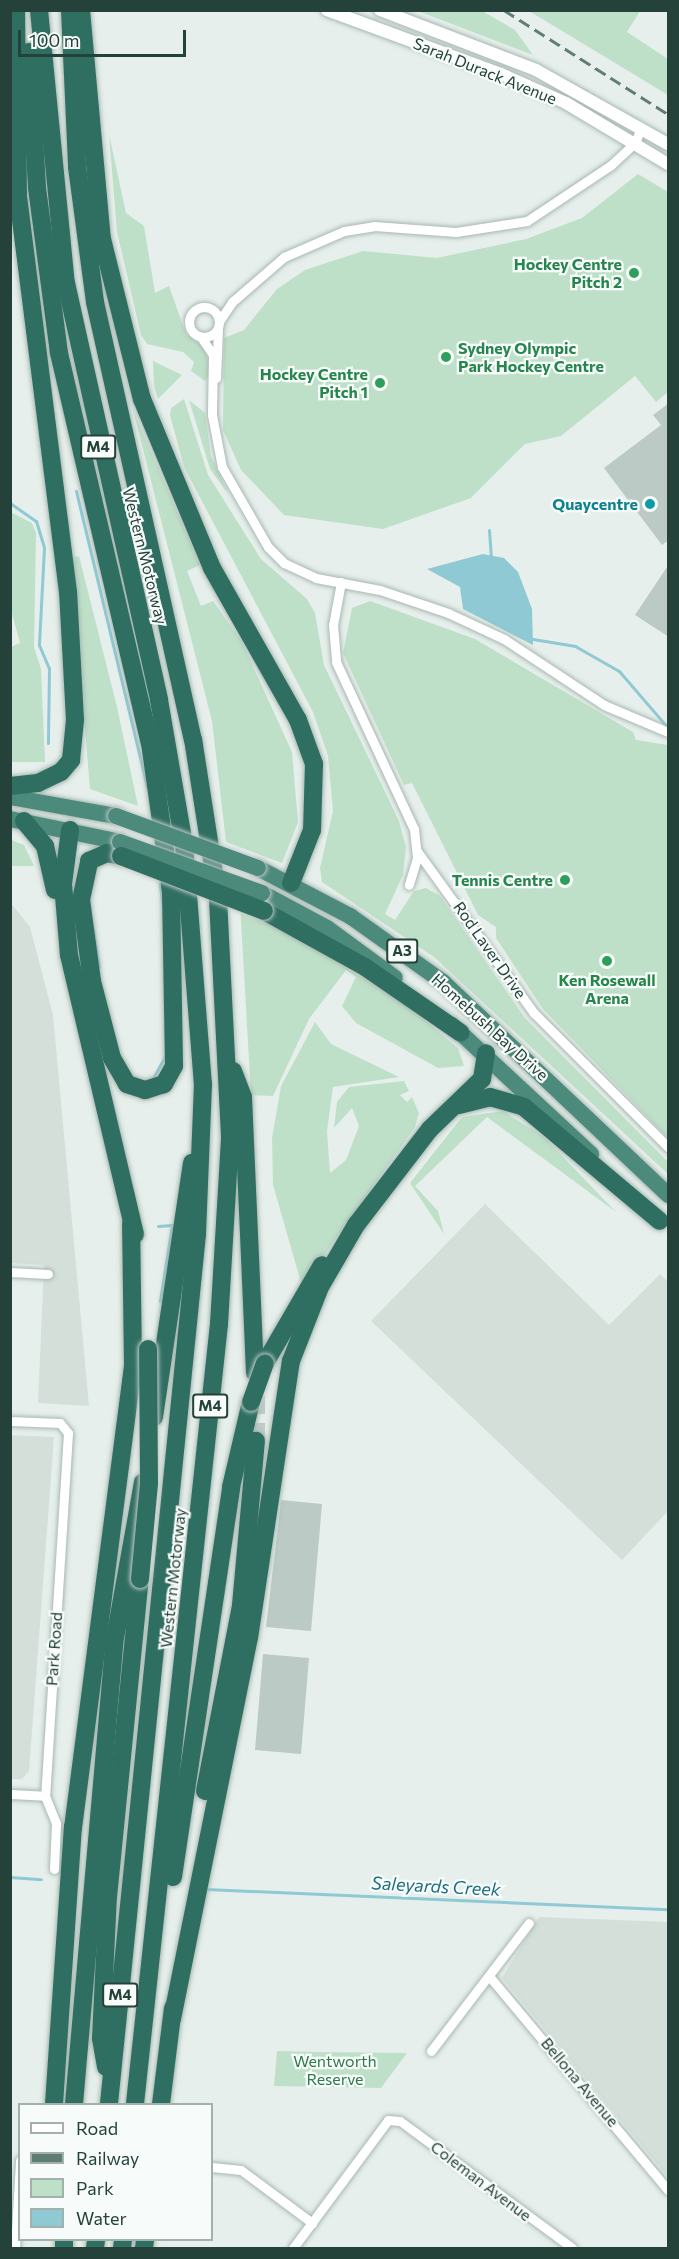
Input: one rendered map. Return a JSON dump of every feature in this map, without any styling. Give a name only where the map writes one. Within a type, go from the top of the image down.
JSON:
[{"type":"highway","points":[[10,786],[38,783],[61,772],[71,760],[75,720],[68,592],[18,198],[16,10]]},
{"type":"highway","points":[[27,10],[36,177],[59,353],[150,743],[171,892],[174,1066],[164,1084],[145,1090],[127,1084],[112,1058],[92,981],[81,900],[89,861],[121,849]]},
{"type":"highway","name":"Western Motorway","points":[[39,10],[68,295],[159,700],[184,844],[204,1111],[197,1234],[133,1898],[110,2098]]},
{"type":"highway","name":"Western Motorway","points":[[70,10],[85,240],[123,446],[195,751],[218,899],[227,1054],[228,1226],[181,1874]]},
{"type":"highway","points":[[81,10],[102,239],[142,399],[213,572],[298,720],[314,764],[312,830],[291,883],[263,902]]},
{"type":"highway","name":"A3","points":[[10,796],[89,810]]},
{"type":"highway","points":[[75,985],[63,884],[70,830],[89,810]]},
{"type":"highway","name":"Homebush Bay Drive","points":[[89,810],[116,816],[258,868],[291,883],[407,955],[501,1035],[669,1195]]},
{"type":"highway","points":[[17,820],[70,830],[263,902],[365,967],[461,1033]]},
{"type":"highway","points":[[17,820],[41,839],[51,863],[60,936],[75,985],[131,1224],[148,1349],[149,1483],[140,1579],[101,1871]]},
{"type":"highway","name":"Homebush Bay Drive","points":[[461,1033],[486,1053],[664,1225]]},
{"type":"highway","points":[[161,2103],[172,2019],[177,1900],[231,1487],[260,1368],[303,1308],[357,1225],[421,1140],[482,1078],[486,1053],[501,1035]]},
{"type":"highway","name":"Western Motorway","points":[[227,1054],[243,1097],[260,1368]]},
{"type":"highway","points":[[453,1108],[490,1097],[524,1107],[664,1225]]},
{"type":"highway","name":"Western Motorway","points":[[74,2103],[99,1896],[115,1638],[169,1330],[187,1182],[204,1111]]},
{"type":"highway","points":[[54,2103],[69,1895],[62,1869],[134,1363],[131,1224]]},
{"type":"highway","points":[[181,1874],[249,1638],[284,1387],[303,1308]]},
{"type":"highway","points":[[177,1900],[241,1605],[256,1441]]},
{"type":"highway","points":[[99,1896],[101,2038],[110,2098]]},
{"type":"highway","name":"M4","points":[[135,2103],[156,1931],[177,1900]]},
{"type":"street","name":"Sarah Durack Avenue","points":[[327,10],[501,74],[634,143],[669,164]]},
{"type":"street","name":"Sarah Durack Avenue","points":[[380,10],[536,70],[669,144]]},
{"type":"street","points":[[201,337],[228,307],[284,256],[344,231],[374,226],[456,232],[527,220],[553,208],[634,143],[641,127]]},
{"type":"street","points":[[218,320],[201,307],[191,315],[190,328],[201,337],[213,355],[210,388],[222,467],[268,547],[301,572],[396,595],[504,639],[645,725],[669,732]]},
{"type":"street","points":[[210,388],[220,368],[218,320]]},
{"type":"street","name":"Rod Laver Drive","points":[[341,582],[333,625],[336,662],[412,821],[417,851],[534,1013],[669,1147]]},
{"type":"street","points":[[409,885],[417,851]]},
{"type":"street","points":[[10,1272],[48,1274]]},
{"type":"street","name":"Park Road","points":[[10,1421],[65,1426],[45,1797],[56,1823],[62,1869]]},
{"type":"street","points":[[10,1794],[45,1797]]},
{"type":"street","points":[[431,2051],[529,1923]]},
{"type":"street","name":"Bellona Avenue","points":[[489,1976],[669,2190]]},
{"type":"street","name":"Coleman Avenue","points":[[312,2223],[379,2126],[388,2120],[400,2121],[572,2248]]},
{"type":"street","points":[[213,2167],[241,2170],[312,2223],[293,2248]]},
{"type":"street","points":[[15,2248],[13,2237],[18,2182]]},
{"type":"shaded area","points":[[10,902],[30,927],[53,1015],[89,1406],[38,1403],[44,1265],[11,1263]]},
{"type":"shaded area","points":[[485,1204],[609,1325],[660,1274],[668,1282],[668,1511],[622,1560],[371,1321]]},
{"type":"shaded area","points":[[10,1435],[54,1437],[29,1771],[22,1779],[10,1779]]},
{"type":"shaded area","points":[[539,1917],[668,1922],[668,2177],[502,1978]]},
{"type":"green space","points":[[418,11],[482,11],[515,30],[533,55]]},
{"type":"green space","points":[[529,11],[640,11],[627,32],[668,59],[668,95]]},
{"type":"green space","points":[[109,134],[126,213],[144,226],[155,293],[169,286],[186,334],[205,348],[211,373],[205,381],[191,371],[194,362],[183,352],[147,344],[141,335],[117,232]]},
{"type":"green space","name":"Sydney Olympic Park Hockey Centre","points":[[638,174],[668,192],[668,392],[656,402],[635,376],[561,436],[525,444],[471,498],[383,529],[284,515],[241,470],[223,430],[224,338],[244,330],[277,289],[305,270],[363,251],[437,258],[526,239],[582,218]]},
{"type":"green space","points":[[153,361],[182,375],[158,399],[154,386]]},
{"type":"green space","points":[[184,399],[208,475],[261,559],[307,599],[315,613],[324,665],[399,821],[406,847],[403,875],[385,914],[395,920],[414,891],[426,888],[440,896],[525,1018],[668,1162],[668,1174],[434,957],[322,882],[320,868],[333,811],[328,756],[313,712],[184,467],[170,415],[171,408]]},
{"type":"green space","points":[[189,400],[205,413],[211,456],[229,495],[210,469]]},
{"type":"green space","points":[[133,410],[200,565],[187,571],[201,606],[213,601],[242,642],[292,752],[298,822],[282,863],[226,842],[212,721]]},
{"type":"green space","points":[[10,512],[32,523],[36,533],[34,647],[41,669],[45,762],[11,762],[11,647],[20,643],[11,610]]},
{"type":"green space","points":[[79,556],[117,707],[138,806],[90,789],[71,558]]},
{"type":"green space","name":"Tennis Centre","points":[[370,601],[475,639],[633,732],[636,740],[668,745],[668,1138],[543,1009],[496,938],[496,927],[478,915],[412,783],[404,785],[343,653],[352,608]]},
{"type":"green space","points":[[11,840],[24,845],[34,866],[11,866]]},
{"type":"green space","points":[[240,903],[405,1004],[458,1048],[464,1066],[438,1068],[356,1023],[342,1006],[356,977],[346,970],[309,1019],[273,1096],[251,1095]]},
{"type":"green space","points":[[315,1022],[331,1044],[399,1077],[333,1087],[327,1131],[330,1173],[346,1160],[359,1126],[352,1108],[334,1128],[337,1102],[349,1087],[404,1081],[409,1091],[400,1095],[407,1102],[412,1097],[419,1113],[415,1127],[302,1286],[273,1185],[272,1138],[281,1086]]},
{"type":"green space","points":[[503,1111],[544,1137],[616,1212],[487,1117],[415,1186],[438,1211],[444,1234],[410,1183],[462,1117]]},
{"type":"green space","name":"Wentworth Reserve","points":[[277,2051],[407,2053],[381,2088],[274,2086]]},
{"type":"water","points":[[483,554],[504,558],[518,572],[532,609],[533,645],[463,609],[460,587],[427,569]]},
{"type":"building","name":"Quaycentre","points":[[669,403],[669,540],[662,545],[604,468],[661,425],[653,415]]},
{"type":"building","points":[[669,564],[669,637],[635,615]]},
{"type":"building","points":[[281,1500],[322,1504],[311,1631],[266,1627]]},
{"type":"building","points":[[263,1654],[309,1658],[301,1754],[255,1750]]},
{"type":"waterway","points":[[76,491],[147,787]]},
{"type":"waterway","points":[[10,503],[36,521],[44,548],[39,645],[49,668],[48,743]]},
{"type":"waterway","points":[[489,530],[491,556]]},
{"type":"waterway","points":[[533,639],[575,646],[619,671],[668,728]]},
{"type":"waterway","points":[[159,877],[162,903]]},
{"type":"waterway","points":[[93,929],[99,967]]},
{"type":"waterway","points":[[153,1078],[165,1056]]},
{"type":"waterway","points":[[158,1226],[172,1225],[160,1301]]},
{"type":"waterway","name":"Saleyards Creek","points":[[10,1877],[41,1879]]},
{"type":"waterway","name":"Saleyards Creek","points":[[206,1889],[668,1909]]},
{"type":"tunnel","points":[[256,1396],[256,1441]]},
{"type":"railway","points":[[504,10],[668,114]]},
{"type":"place","name":"Hockey Centre Pitch 2","points":[[634,273]]},
{"type":"place","name":"Sydney Olympic Park Hockey Centre","points":[[446,357]]},
{"type":"place","name":"Hockey Centre Pitch 1","points":[[380,383]]},
{"type":"place","name":"Quaycentre","points":[[650,504]]},
{"type":"place","name":"Tennis Centre","points":[[565,880]]},
{"type":"place","name":"Ken Rosewall Arena","points":[[607,961]]}]
